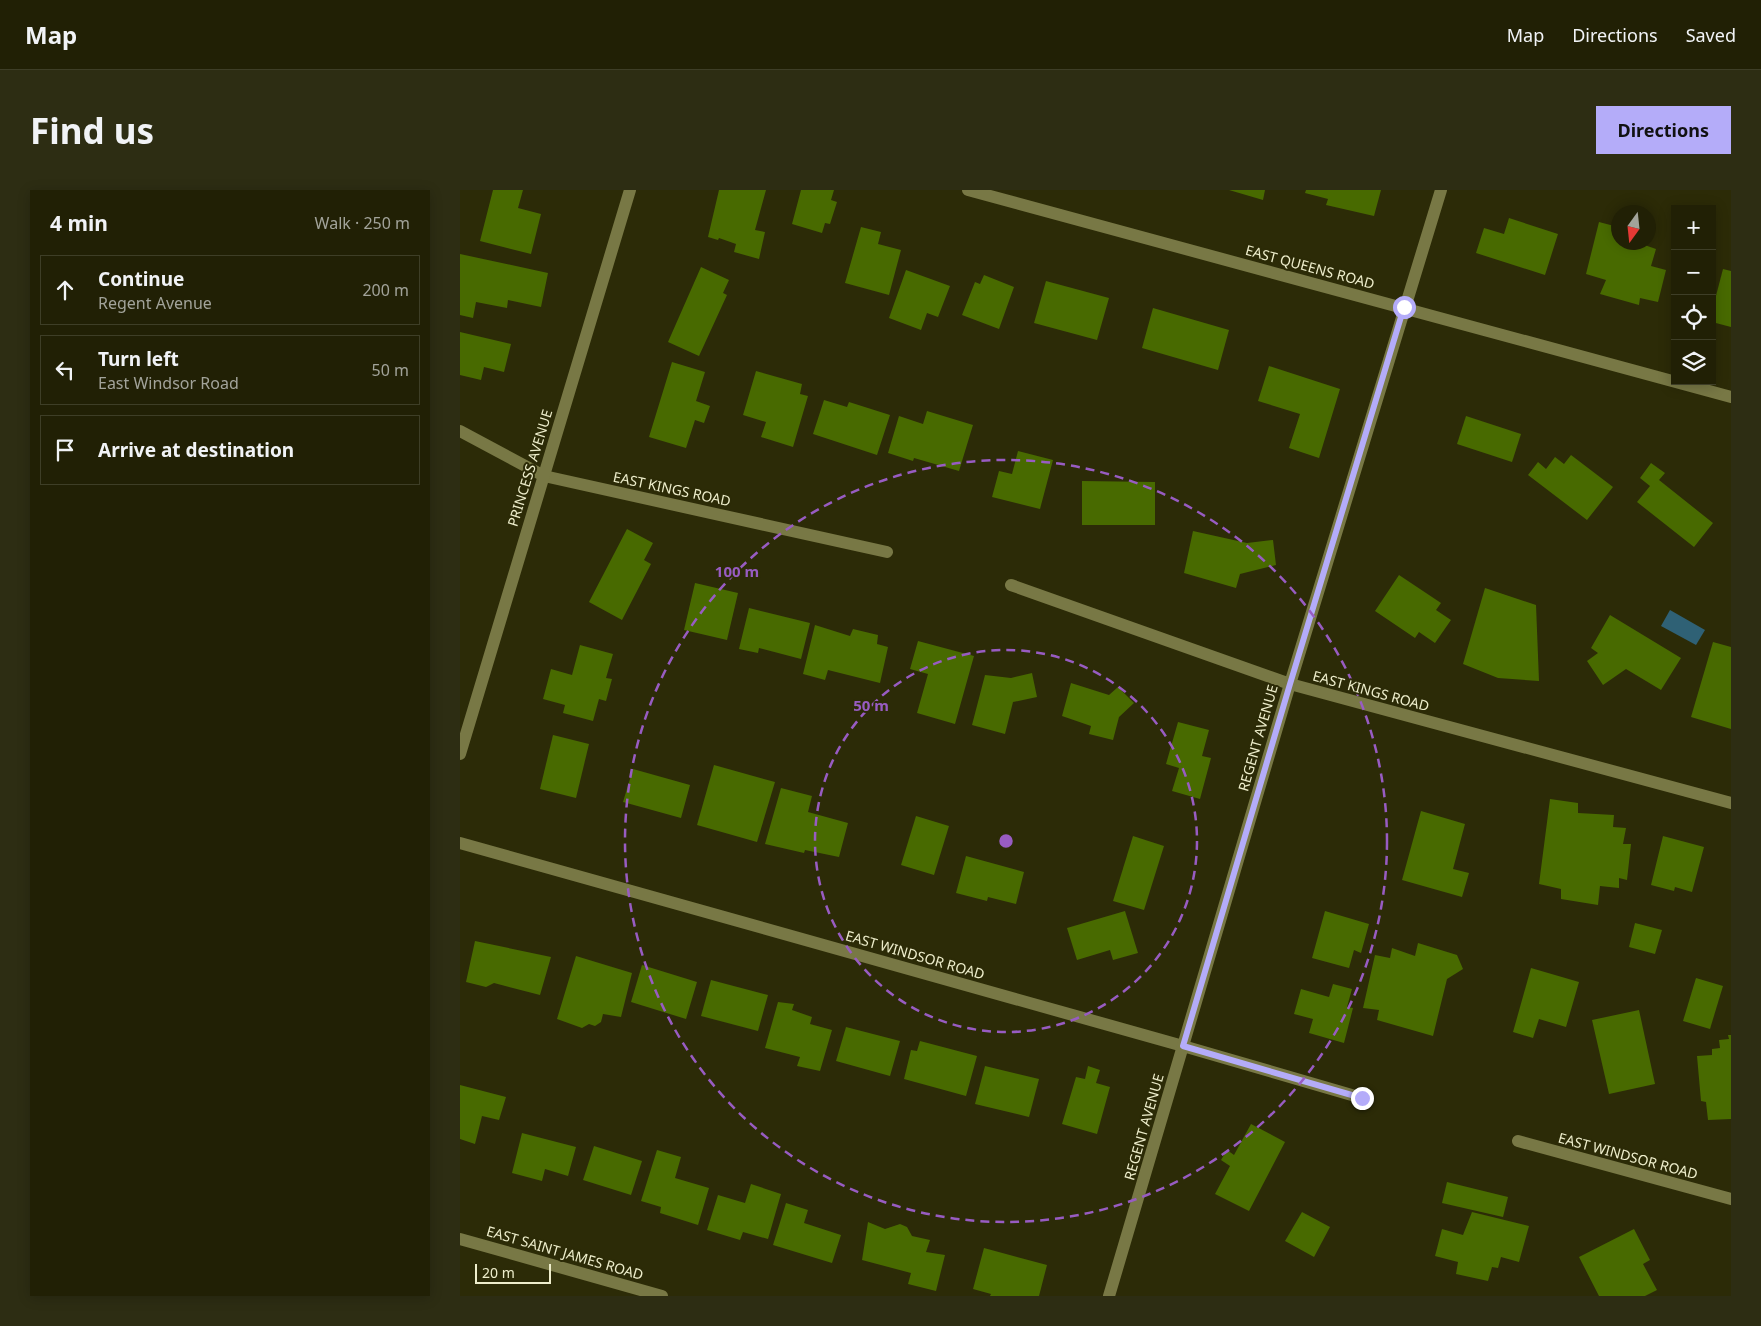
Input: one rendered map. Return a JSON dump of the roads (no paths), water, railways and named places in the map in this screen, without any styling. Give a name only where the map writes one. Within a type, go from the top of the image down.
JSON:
[{"type":"street","name":"PRINCESS AVENUE","points":[[460,754],[630,190]]},
{"type":"street","name":"EAST QUEENS ROAD","points":[[968,190],[1731,397]]},
{"type":"street","name":"REGENT AVENUE","points":[[1109,1296],[1290,684],[1441,190]]},
{"type":"street","name":"EAST KINGS ROAD","points":[[460,431],[544,476],[887,552]]},
{"type":"street","name":"EAST KINGS ROAD","points":[[1011,584],[1290,684],[1731,804]]},
{"type":"street","name":"EAST WINDSOR ROAD","points":[[460,843],[1362,1098]]},
{"type":"street","name":"EAST WINDSOR ROAD","points":[[1518,1141],[1731,1199]]},
{"type":"street","name":"EAST SAINT JAMES ROAD","points":[[460,1239],[662,1296]]},
{"type":"water","points":[[1670,610],[1705,630],[1696,645],[1661,626]]}]
